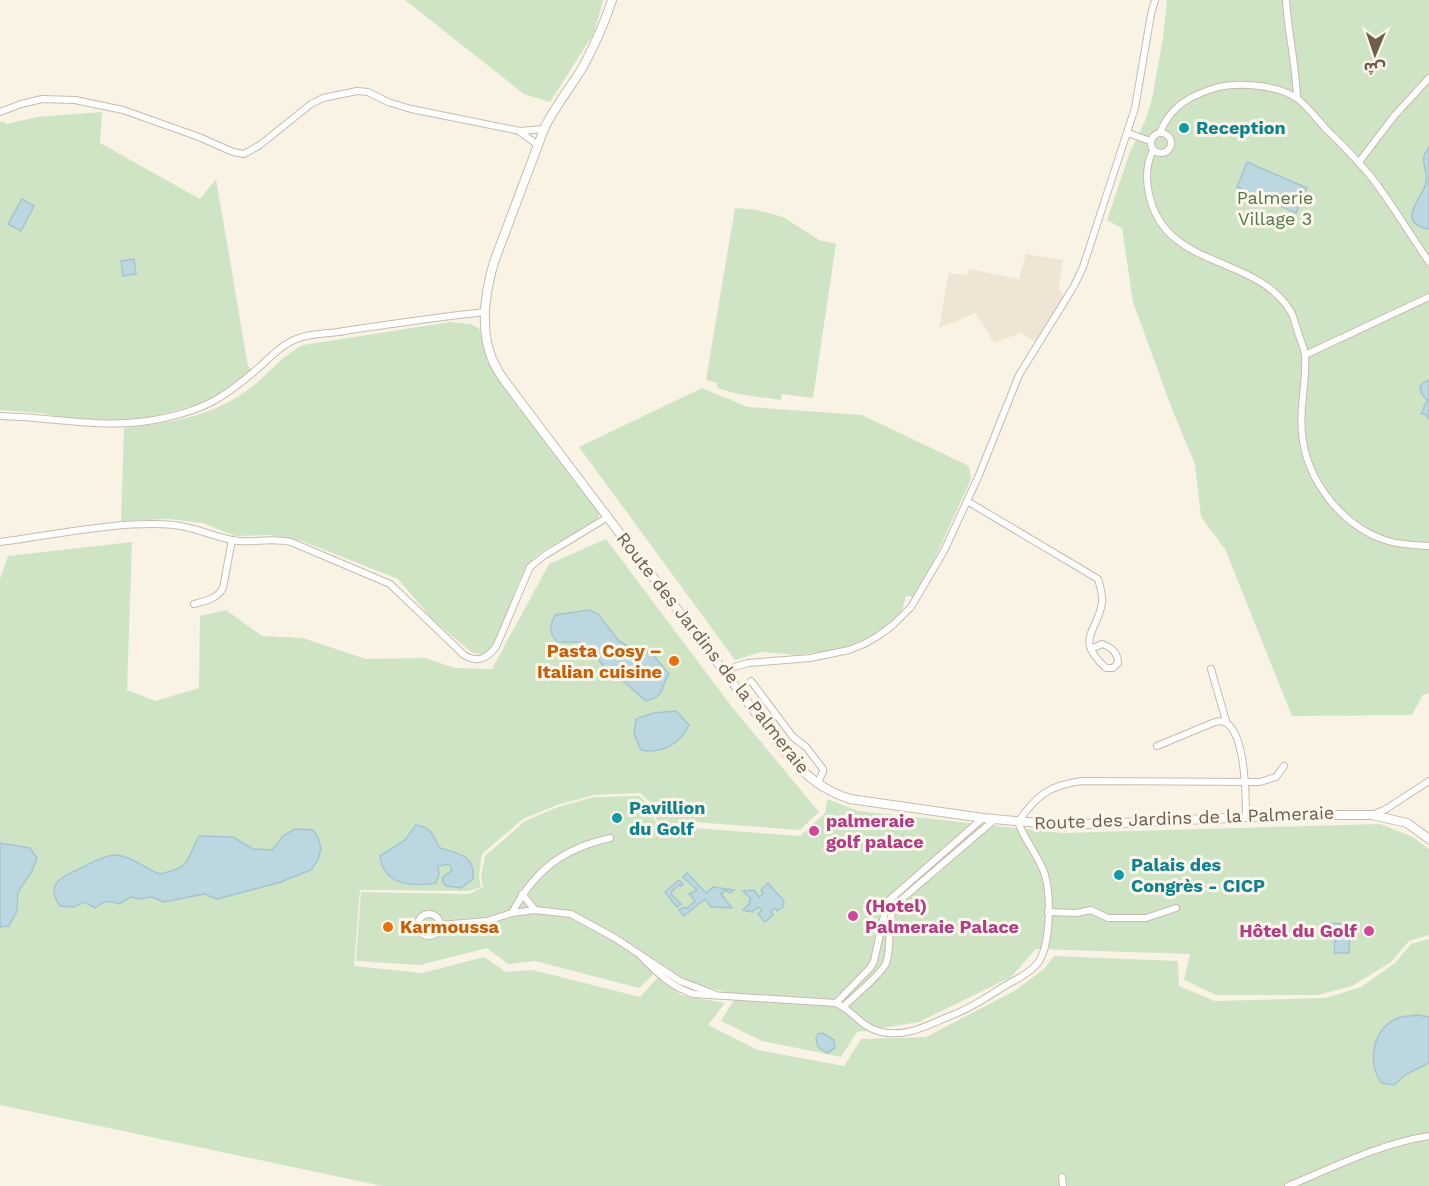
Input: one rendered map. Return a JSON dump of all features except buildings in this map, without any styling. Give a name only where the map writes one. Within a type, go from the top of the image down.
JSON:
[{"type":"street","name":"Route des Jardins de la Palmeraie","points":[[612,0],[583,66],[552,112],[544,129],[494,262],[489,278],[485,312],[485,331],[489,352],[497,370],[786,753],[803,772],[834,794],[850,799],[994,820],[1099,824],[1317,814],[1372,815],[1396,819],[1429,838]]},
{"type":"street","points":[[724,670],[762,660],[824,657],[864,645],[893,625],[917,599],[944,551],[967,501],[1019,375],[1074,286],[1083,267],[1128,133],[1142,76],[1155,0]]},
{"type":"street","points":[[1286,0],[1297,98]]},
{"type":"street","points":[[1359,162],[1395,115],[1429,78]]},
{"type":"street","points":[[1160,133],[1176,107],[1192,96],[1214,88],[1238,84],[1260,86],[1297,98],[1359,162],[1429,262]]},
{"type":"street","points":[[0,112],[42,99],[75,100],[123,110],[185,131],[233,152],[244,153],[260,145],[311,104],[323,98],[357,91],[368,92],[388,102],[411,109],[520,131],[544,129]]},
{"type":"street","points":[[520,131],[538,145]]},
{"type":"street","points":[[1128,133],[1150,141]]},
{"type":"street","points":[[1160,133],[1168,136],[1171,143],[1164,153],[1156,153],[1150,141],[1155,134],[1160,133]]},
{"type":"street","points":[[1153,150],[1149,157],[1147,183],[1151,203],[1159,221],[1171,236],[1185,248],[1253,276],[1270,288],[1292,313],[1305,355],[1302,433],[1306,459],[1317,482],[1332,502],[1364,531],[1392,542],[1429,546]]},
{"type":"street","points":[[1305,355],[1429,297]]},
{"type":"street","points":[[0,416],[41,417],[100,424],[164,418],[219,400],[275,351],[299,338],[434,317],[485,312]]},
{"type":"street","points":[[967,501],[1098,579],[1102,604],[1089,636],[1089,644],[1091,649],[1106,668],[1113,668],[1118,663],[1117,656],[1107,646],[1102,644],[1091,649]]},
{"type":"street","points":[[0,542],[148,525],[189,527],[232,540],[277,539],[291,542],[384,580],[464,655],[472,660],[481,660],[496,647],[513,602],[530,567],[545,555],[609,517]]},
{"type":"street","points":[[194,604],[220,594],[232,540]]},
{"type":"street","points":[[1211,669],[1226,721],[1242,754],[1246,781],[1246,817]]},
{"type":"street","points":[[751,681],[793,737],[806,747],[823,769],[824,772],[817,784]]},
{"type":"street","points":[[1157,746],[1215,722],[1226,721]]},
{"type":"street","points":[[440,925],[487,921],[512,913],[535,910],[571,914],[605,932],[689,986],[720,996],[836,1003],[844,1006],[858,1022],[869,1029],[899,1034],[920,1029],[968,1010],[1028,973],[1043,954],[1048,912],[1046,877],[1018,822],[1028,807],[1043,792],[1067,783],[1082,781],[1260,782],[1276,777],[1284,766]]},
{"type":"street","points":[[1372,815],[1386,809],[1429,781]]},
{"type":"street","points":[[844,1006],[885,967],[893,909],[983,818]]},
{"type":"street","points":[[836,1003],[874,961],[886,902],[925,876],[994,820]]},
{"type":"street","points":[[512,913],[522,894],[537,875],[556,860],[573,850],[610,838]]},
{"type":"street","points":[[522,894],[535,910]]},
{"type":"street","points":[[1048,912],[1076,913],[1091,910],[1108,918],[1146,918],[1176,908]]},
{"type":"street","points":[[1288,1186],[1398,1141],[1429,1136]]},
{"type":"street","points":[[1062,1177],[1063,1186]]},
{"type":"shaded area","points":[[1026,254],[1063,260],[1059,288],[1064,298],[1035,342],[1021,333],[994,343],[976,313],[939,328],[949,273],[967,275],[969,269],[1019,279]]},
{"type":"green space","points":[[405,0],[603,0],[594,33],[550,102],[524,94]]},
{"type":"green space","name":"Palmerie Village 3","points":[[1167,0],[1429,0],[1429,693],[1423,695],[1412,715],[1292,716],[1225,549],[1201,517],[1195,464],[1172,409],[1133,302],[1122,228],[1107,220],[1130,152],[1145,121],[1152,99]]},
{"type":"green space","points":[[102,112],[100,143],[200,199],[216,179],[248,366],[253,371],[210,401],[147,418],[89,421],[40,413],[0,410],[0,123],[2,121],[7,124],[37,117]]},
{"type":"green space","points":[[735,208],[757,210],[783,217],[819,240],[836,244],[813,398],[782,394],[781,400],[738,394],[717,388],[717,383],[706,380]]},
{"type":"green space","points":[[450,322],[471,324],[479,328],[486,355],[500,379],[599,512],[599,517],[592,525],[547,548],[535,557],[520,580],[499,635],[483,655],[471,652],[434,621],[398,579],[302,541],[270,535],[235,536],[203,523],[168,519],[121,521],[124,428],[158,424],[224,405],[253,386],[283,359],[303,345]]},
{"type":"green space","points":[[702,388],[748,407],[862,415],[969,466],[971,479],[917,598],[906,596],[898,616],[874,635],[842,649],[797,655],[761,652],[735,660],[579,447]]},
{"type":"green space","points":[[606,539],[732,707],[819,812],[800,830],[693,822],[658,825],[653,805],[640,793],[594,795],[557,805],[523,819],[482,854],[479,876],[481,887],[469,891],[360,890],[354,966],[422,973],[484,957],[506,972],[533,970],[640,997],[658,977],[681,995],[725,1003],[708,1025],[758,1050],[844,1066],[861,1039],[926,1037],[1016,990],[1045,968],[1054,956],[1178,961],[1179,986],[1215,1001],[1326,998],[1361,987],[1395,963],[1411,944],[1429,939],[1429,1186],[382,1186],[0,1105],[0,579],[8,556],[132,542],[127,690],[155,701],[199,688],[200,616],[226,610],[262,636],[303,638],[366,659],[425,658],[455,668],[492,669],[549,564]]},
{"type":"green space","points":[[639,796],[651,807],[657,827],[800,836],[825,813],[827,799],[859,811],[1063,833],[1380,824],[1413,837],[1429,849],[1429,935],[1409,941],[1391,962],[1352,986],[1318,995],[1216,995],[1184,980],[1190,954],[1036,949],[1011,977],[919,1022],[857,1032],[841,1057],[762,1041],[721,1021],[737,995],[687,982],[661,967],[639,988],[535,961],[508,964],[487,948],[420,965],[356,961],[361,892],[469,894],[483,887],[481,877],[485,856],[525,821],[558,807],[594,797]]},
{"type":"water","points":[[1429,147],[1429,229],[1419,226],[1413,221],[1412,216],[1413,209],[1426,183],[1424,157]]},
{"type":"water","points":[[1247,162],[1307,188],[1296,213],[1237,187]]},
{"type":"water","points":[[22,199],[34,206],[21,231],[8,224]]},
{"type":"water","points":[[134,259],[136,274],[123,276],[121,261]]},
{"type":"water","points":[[1429,380],[1429,419],[1425,414],[1421,414],[1427,400],[1421,393],[1420,387]]},
{"type":"water","points":[[589,610],[598,614],[619,641],[643,655],[650,651],[669,674],[660,694],[646,701],[622,680],[610,676],[591,648],[578,642],[557,642],[551,629],[555,615]]},
{"type":"water","points":[[676,711],[689,725],[681,737],[663,749],[641,750],[634,734],[636,719],[653,713]]},
{"type":"water","points":[[416,825],[429,830],[440,848],[464,856],[472,865],[473,879],[461,888],[446,886],[442,880],[452,870],[449,864],[438,866],[439,874],[436,883],[409,884],[400,882],[387,873],[382,866],[380,856],[405,840]]},
{"type":"water","points":[[295,829],[313,830],[318,837],[321,849],[318,860],[311,870],[281,882],[217,899],[204,894],[164,902],[152,897],[139,899],[131,897],[119,904],[106,902],[95,908],[85,902],[73,907],[60,906],[55,898],[55,885],[63,877],[107,857],[117,855],[127,857],[160,874],[184,865],[199,836],[233,837],[253,849],[272,850],[284,835]]},
{"type":"water","points":[[0,843],[30,848],[37,858],[32,871],[18,892],[17,911],[9,926],[0,927]]},
{"type":"water","points":[[687,873],[706,893],[713,887],[734,890],[730,893],[725,890],[721,894],[732,908],[711,907],[705,899],[684,916],[679,910],[684,907],[686,909],[695,901],[689,894],[697,890],[683,877]]},
{"type":"water","points":[[679,880],[683,884],[671,894],[681,904],[677,907],[665,892]]},
{"type":"water","points":[[768,883],[784,901],[783,907],[777,911],[775,908],[771,911],[773,915],[765,922],[758,914],[762,910],[758,907],[752,912],[743,910],[751,899],[743,891],[754,890],[759,897],[763,893],[761,890]]},
{"type":"water","points":[[1322,923],[1350,924],[1349,953],[1334,953],[1335,939],[1322,938]]},
{"type":"water","points":[[1417,1015],[1429,1017],[1429,1063],[1405,1075],[1394,1085],[1382,1083],[1374,1066],[1373,1056],[1378,1038],[1389,1023],[1400,1017]]},
{"type":"water","points":[[822,1033],[834,1040],[835,1048],[827,1053],[818,1047],[816,1038]]},
{"type":"place","name":"Reception","points":[[1184,128]]},
{"type":"place","name":"Pasta Cosy – Italian cuisine","points":[[674,661]]},
{"type":"place","name":"Pavillion du Golf","points":[[617,818]]},
{"type":"place","name":"palmeraie golf palace","points":[[814,831]]},
{"type":"place","name":"Palais des Congrès - CICP","points":[[1119,875]]},
{"type":"place","name":"(Hotel) Palmeraie Palace","points":[[853,916]]},
{"type":"place","name":"Karmoussa","points":[[388,927]]},
{"type":"place","name":"Hôtel du Golf","points":[[1369,931]]}]
